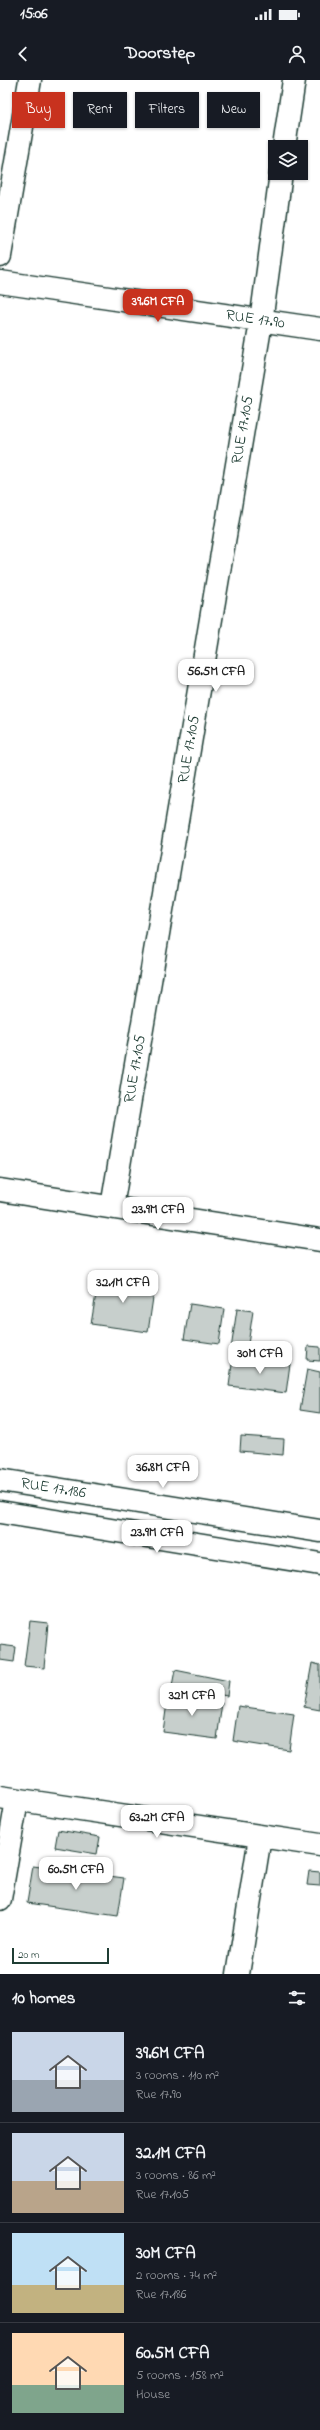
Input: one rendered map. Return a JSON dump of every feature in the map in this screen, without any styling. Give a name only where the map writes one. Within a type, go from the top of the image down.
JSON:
[{"type":"street","points":[[0,256],[30,80]]},
{"type":"street","points":[[285,140],[294,80]]},
{"type":"street","name":"RUE 17.105","points":[[112,1206],[261,322],[280,180]]},
{"type":"street","name":"RUE 17.90","points":[[0,282],[261,322],[320,329]]},
{"type":"street","points":[[0,1190],[112,1206],[320,1240]]},
{"type":"street","name":"RUE 17.186","points":[[0,1480],[320,1531]]},
{"type":"street","points":[[0,1512],[320,1564]]},
{"type":"street","points":[[0,1899],[9,1798],[320,1845]]},
{"type":"street","points":[[238,1974],[260,1837]]},
{"type":"building","points":[[99,1276],[155,1284],[148,1332],[91,1324]]},
{"type":"building","points":[[190,1304],[224,1309],[219,1344],[184,1339]]},
{"type":"building","points":[[237,1309],[253,1311],[247,1351],[231,1349]]},
{"type":"building","points":[[308,1346],[320,1347],[320,1361],[307,1360]]},
{"type":"building","points":[[233,1357],[290,1364],[286,1393],[229,1386]]},
{"type":"building","points":[[307,1369],[320,1372],[320,1413],[300,1410]]},
{"type":"building","points":[[241,1436],[284,1439],[283,1455],[240,1451]]},
{"type":"building","points":[[30,1621],[48,1623],[44,1668],[24,1666]]},
{"type":"building","points":[[0,1645],[16,1647],[14,1662],[0,1660]]},
{"type":"building","points":[[312,1663],[320,1665],[320,1710],[304,1707]]},
{"type":"building","points":[[175,1670],[229,1681],[227,1696],[172,1686]]},
{"type":"building","points":[[168,1695],[222,1703],[217,1739],[163,1732]]},
{"type":"building","points":[[238,1706],[294,1714],[289,1750],[233,1741]]},
{"type":"building","points":[[58,1830],[100,1837],[97,1854],[55,1847]]},
{"type":"building","points":[[33,1866],[124,1878],[118,1916],[27,1903]]},
{"type":"building","points":[[309,1871],[320,1872],[320,1886],[307,1885]]}]
